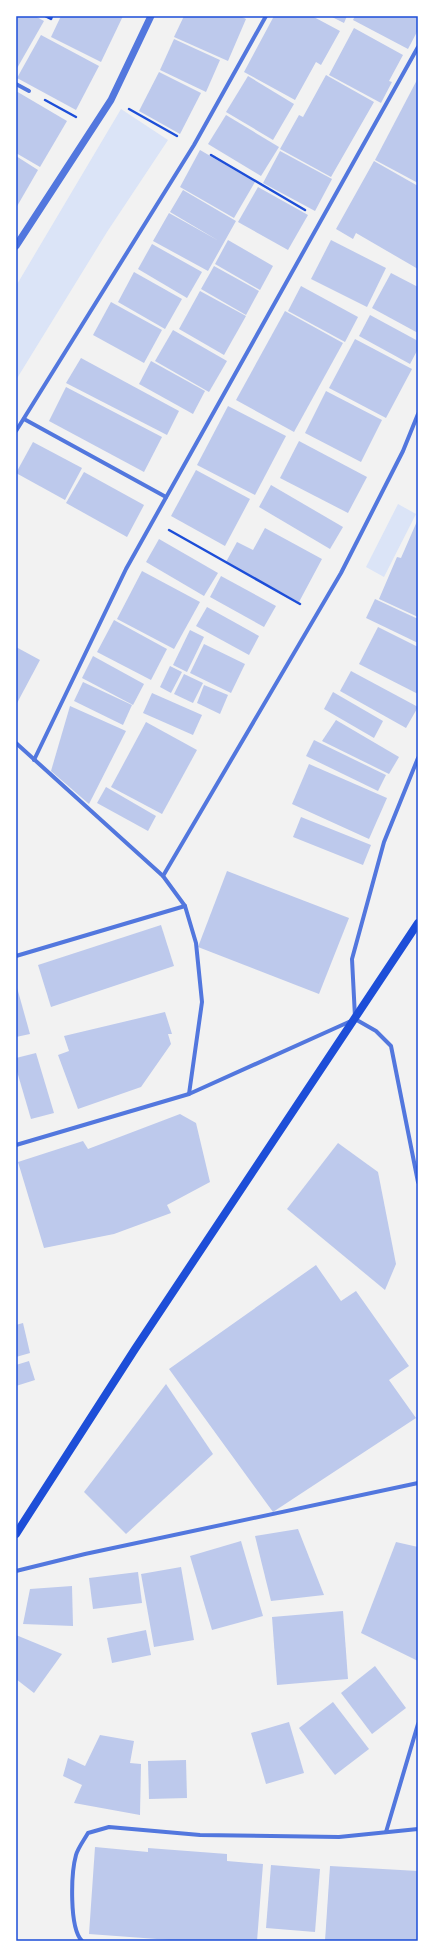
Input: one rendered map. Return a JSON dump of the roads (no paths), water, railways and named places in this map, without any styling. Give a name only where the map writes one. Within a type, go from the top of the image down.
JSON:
[{"type":"main road","points":[[16,1534],[135,1349],[418,923]]},
{"type":"street","points":[[16,246],[111,100],[151,16]]},
{"type":"street","points":[[16,431],[194,145],[266,16]]},
{"type":"street","points":[[34,760],[126,569],[418,47]]},
{"type":"street","points":[[16,84],[29,91]]},
{"type":"street","points":[[163,876],[341,574],[403,451],[418,414]]},
{"type":"street","points":[[24,419],[166,497]]},
{"type":"street","points":[[16,743],[163,876],[185,906],[196,943],[202,1002],[189,1094]]},
{"type":"street","points":[[355,1019],[352,959],[384,842],[418,758]]},
{"type":"street","points":[[16,956],[185,906]]},
{"type":"street","points":[[16,1145],[189,1094],[355,1019]]},
{"type":"street","points":[[355,1019],[376,1031],[391,1046],[418,1182]]},
{"type":"street","points":[[16,1571],[85,1554],[418,1483]]},
{"type":"street","points":[[386,1832],[418,1724]]},
{"type":"street","points":[[82,1941],[78,1937],[71,1906],[76,1855],[88,1833],[109,1827],[200,1836],[339,1837],[418,1829]]}]
